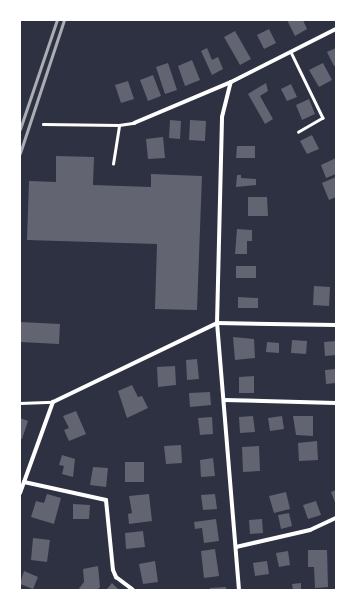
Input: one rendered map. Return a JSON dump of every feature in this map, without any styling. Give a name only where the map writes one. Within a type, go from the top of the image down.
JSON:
[{"type":"street","points":[[134,123],[231,82],[336,29]]},
{"type":"street","points":[[231,82],[222,132],[217,323],[239,590]]},
{"type":"street","points":[[20,494],[53,402],[217,323],[336,325]]},
{"type":"street","points":[[224,400],[336,403]]},
{"type":"street","points":[[24,482],[106,500],[113,570],[116,577],[133,590]]},
{"type":"street","points":[[236,546],[310,530],[336,518]]},
{"type":"lane","points":[[291,52],[323,118],[299,132]]},
{"type":"lane","points":[[43,124],[119,125],[134,123]]},
{"type":"lane","points":[[113,164],[119,125]]},
{"type":"lane","points":[[20,403],[53,402]]},
{"type":"building","points":[[287,20],[303,20],[307,29],[295,36]]},
{"type":"building","points":[[269,29],[276,43],[264,49],[257,35]]},
{"type":"building","points":[[235,31],[251,59],[240,65],[224,37]]},
{"type":"building","points":[[207,48],[212,60],[218,57],[223,69],[212,75],[201,51]]},
{"type":"building","points":[[336,48],[336,65],[334,66],[327,52]]},
{"type":"building","points":[[192,60],[200,80],[185,86],[178,66]]},
{"type":"building","points":[[168,63],[177,90],[165,94],[156,67]]},
{"type":"building","points":[[323,63],[332,80],[319,87],[309,70]]},
{"type":"building","points":[[153,75],[161,96],[148,101],[140,80]]},
{"type":"building","points":[[128,81],[134,99],[121,103],[115,85]]},
{"type":"building","points":[[266,83],[268,91],[260,96],[273,119],[265,124],[248,94]]},
{"type":"building","points":[[291,84],[297,97],[287,101],[281,89]]},
{"type":"building","points":[[309,99],[315,114],[302,120],[296,105]]},
{"type":"building","points":[[170,120],[181,121],[180,139],[169,138]]},
{"type":"building","points":[[190,120],[206,121],[205,141],[189,140]]},
{"type":"building","points":[[312,135],[319,149],[307,154],[300,141]]},
{"type":"building","points":[[163,137],[165,158],[148,159],[146,139]]},
{"type":"building","points":[[237,146],[255,146],[255,158],[236,158]]},
{"type":"building","points":[[56,156],[94,157],[93,185],[151,187],[151,174],[202,176],[197,310],[155,309],[157,244],[27,240],[29,181],[56,182]]},
{"type":"building","points":[[336,158],[336,174],[326,178],[321,165]]},
{"type":"building","points":[[237,175],[241,175],[241,178],[256,179],[256,185],[236,187]]},
{"type":"building","points":[[336,177],[336,197],[329,200],[322,183]]},
{"type":"building","points":[[248,197],[267,197],[268,216],[248,216]]},
{"type":"building","points":[[237,229],[252,230],[252,241],[247,241],[247,254],[235,254]]},
{"type":"building","points":[[236,266],[256,266],[256,278],[236,278]]},
{"type":"building","points":[[314,286],[330,287],[329,306],[313,305]]},
{"type":"building","points":[[238,297],[258,298],[258,308],[238,308]]},
{"type":"building","points":[[20,322],[60,324],[59,344],[20,342]]},
{"type":"building","points":[[233,337],[254,339],[255,358],[235,360]]},
{"type":"building","points":[[292,340],[307,341],[306,354],[291,353]]},
{"type":"building","points":[[336,341],[336,355],[325,356],[324,342]]},
{"type":"building","points":[[267,342],[279,343],[279,353],[266,352]]},
{"type":"building","points":[[197,359],[199,379],[187,380],[186,360]]},
{"type":"building","points":[[175,366],[176,385],[158,387],[157,367]]},
{"type":"building","points":[[336,369],[336,383],[326,384],[325,370]]},
{"type":"building","points":[[254,376],[254,393],[239,393],[239,377]]},
{"type":"building","points":[[132,385],[138,397],[142,396],[148,408],[127,418],[118,391]]},
{"type":"building","points":[[210,392],[211,405],[190,407],[189,393]]},
{"type":"building","points":[[76,411],[86,434],[69,441],[64,430],[69,428],[63,416]]},
{"type":"building","points":[[253,416],[255,432],[240,433],[239,417]]},
{"type":"building","points":[[282,416],[284,429],[270,431],[268,418]]},
{"type":"building","points":[[293,416],[313,416],[313,436],[296,435]]},
{"type":"building","points":[[212,417],[213,434],[200,435],[198,418]]},
{"type":"building","points":[[20,418],[28,421],[22,439],[20,439]]},
{"type":"building","points":[[317,441],[318,460],[299,461],[298,443]]},
{"type":"building","points":[[181,445],[182,463],[166,464],[164,446]]},
{"type":"building","points":[[259,446],[260,471],[243,472],[242,447]]},
{"type":"building","points":[[62,455],[75,459],[73,477],[62,474],[64,466],[59,465]]},
{"type":"building","points":[[213,458],[215,476],[201,477],[200,460]]},
{"type":"building","points":[[125,462],[144,462],[144,482],[125,482]]},
{"type":"building","points":[[93,467],[108,468],[106,487],[90,485]]},
{"type":"building","points":[[336,490],[336,505],[331,492]]},
{"type":"building","points":[[286,492],[290,509],[274,513],[269,496]]},
{"type":"building","points":[[47,494],[61,498],[54,524],[31,517],[36,501],[44,503]]},
{"type":"building","points":[[149,494],[152,521],[129,524],[128,514],[132,513],[129,496]]},
{"type":"building","points":[[215,494],[217,509],[203,510],[201,495]]},
{"type":"building","points":[[316,501],[321,515],[308,519],[303,505]]},
{"type":"building","points":[[73,504],[90,505],[89,519],[73,519]]},
{"type":"building","points":[[289,513],[292,526],[281,529],[278,515]]},
{"type":"building","points":[[216,519],[219,541],[204,543],[202,528],[195,529],[194,522]]},
{"type":"building","points":[[262,519],[263,533],[250,534],[249,520]]},
{"type":"building","points":[[143,531],[145,547],[126,549],[125,533]]},
{"type":"building","points":[[33,538],[50,540],[47,562],[31,560]]},
{"type":"building","points":[[215,549],[219,576],[204,578],[201,551]]},
{"type":"building","points":[[308,550],[327,550],[328,587],[315,588],[314,567],[308,567]]},
{"type":"building","points":[[288,551],[290,565],[279,567],[276,553]]},
{"type":"building","points":[[155,561],[158,582],[143,584],[139,564]]},
{"type":"building","points":[[267,561],[269,574],[255,576],[253,563]]},
{"type":"building","points":[[98,566],[100,587],[97,590],[78,590],[84,582],[83,569]]},
{"type":"building","points":[[24,571],[38,577],[33,589],[20,584]]},
{"type":"building","points":[[112,583],[119,590],[106,590]]},
{"type":"building","points":[[301,583],[301,590],[293,590],[292,584]]},
{"type":"building","points":[[226,587],[226,590],[210,590],[210,588]]},
{"type":"railway","points":[[20,129],[57,20]]},
{"type":"railway","points":[[20,153],[64,20]]}]
